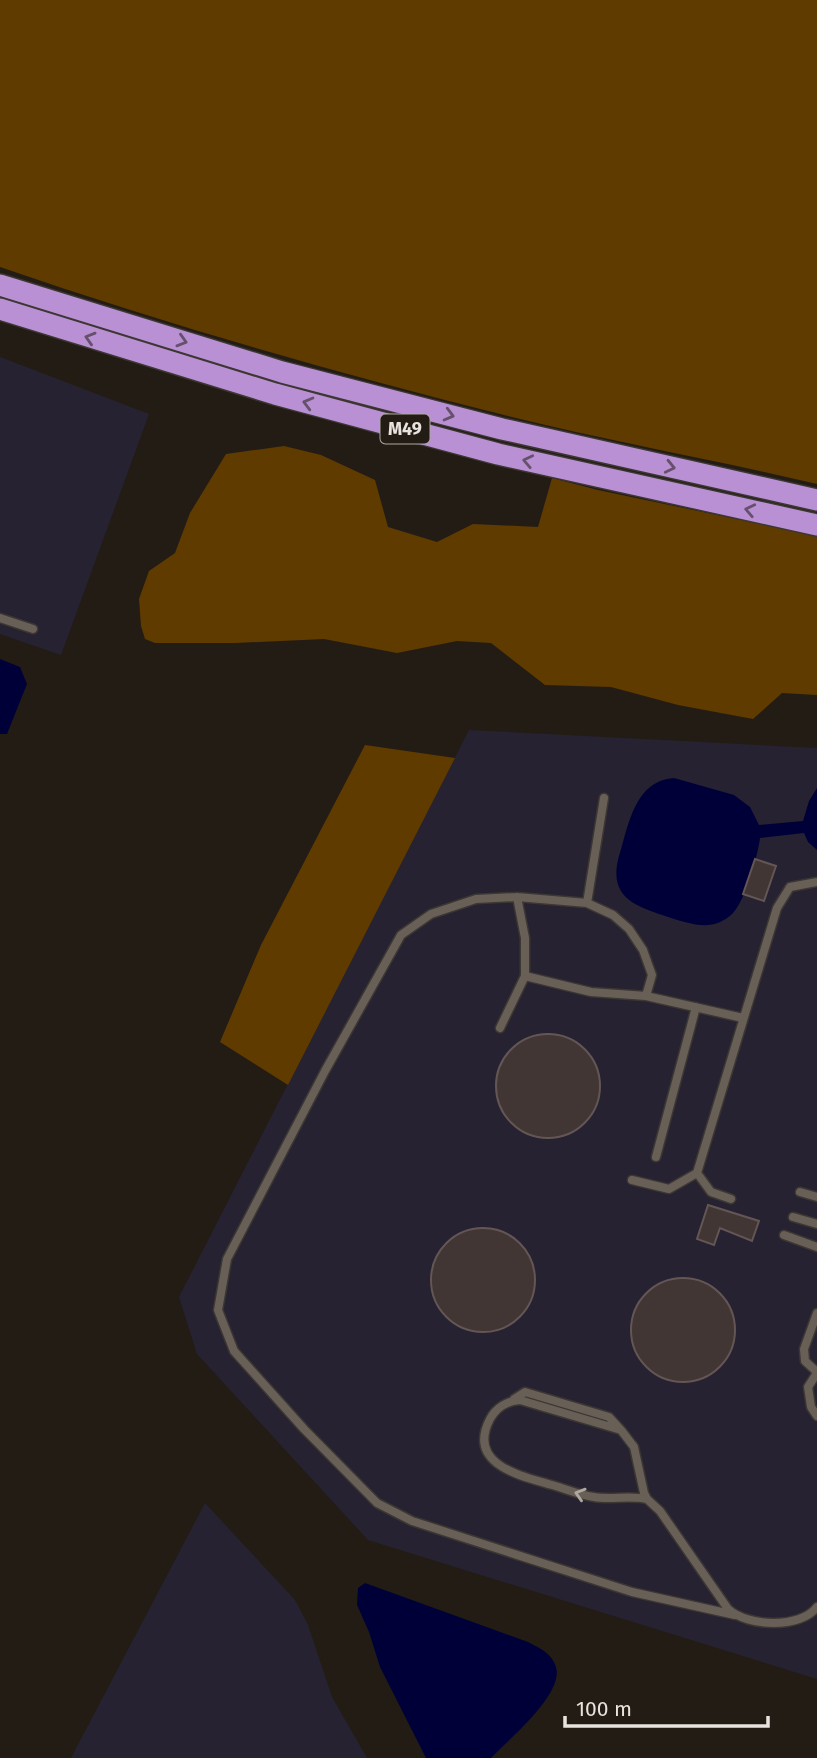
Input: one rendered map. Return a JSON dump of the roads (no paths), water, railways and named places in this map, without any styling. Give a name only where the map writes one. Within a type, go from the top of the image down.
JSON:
[{"type":"highway","name":"M49","points":[[0,285],[295,375],[502,429],[817,500]]},
{"type":"highway","name":"M49","points":[[0,309],[275,394],[498,454],[817,525]]},
{"type":"lane","points":[[0,618],[33,629]]},
{"type":"lane","points":[[587,902],[604,798]]},
{"type":"lane","points":[[632,1180],[669,1189],[697,1173],[777,908],[790,887],[817,882]]},
{"type":"lane","points":[[500,1028],[525,976],[525,938],[517,897]]},
{"type":"lane","points":[[646,996],[652,975],[643,950],[629,929],[612,915],[587,902],[517,897],[476,899],[431,914],[401,935],[325,1071],[227,1259],[218,1310],[234,1351],[304,1429],[377,1503],[412,1521],[632,1592],[734,1615],[790,1623],[813,1612],[817,1607]]},
{"type":"lane","points":[[525,976],[591,992],[646,996],[743,1018]]},
{"type":"lane","points":[[656,1157],[696,1007]]},
{"type":"lane","points":[[697,1173],[711,1192],[732,1199]]},
{"type":"lane","points":[[800,1192],[817,1197]]},
{"type":"lane","points":[[793,1217],[817,1224]]},
{"type":"lane","points":[[784,1235],[817,1247]]},
{"type":"lane","points":[[817,1313],[804,1349],[805,1361],[817,1373],[808,1387],[811,1407],[817,1416]]},
{"type":"lane","points":[[648,1499],[593,1497],[501,1468],[490,1456],[486,1433],[491,1418],[506,1404],[520,1400],[621,1430],[634,1447],[642,1486],[648,1499],[660,1511],[718,1598],[734,1615]]}]
